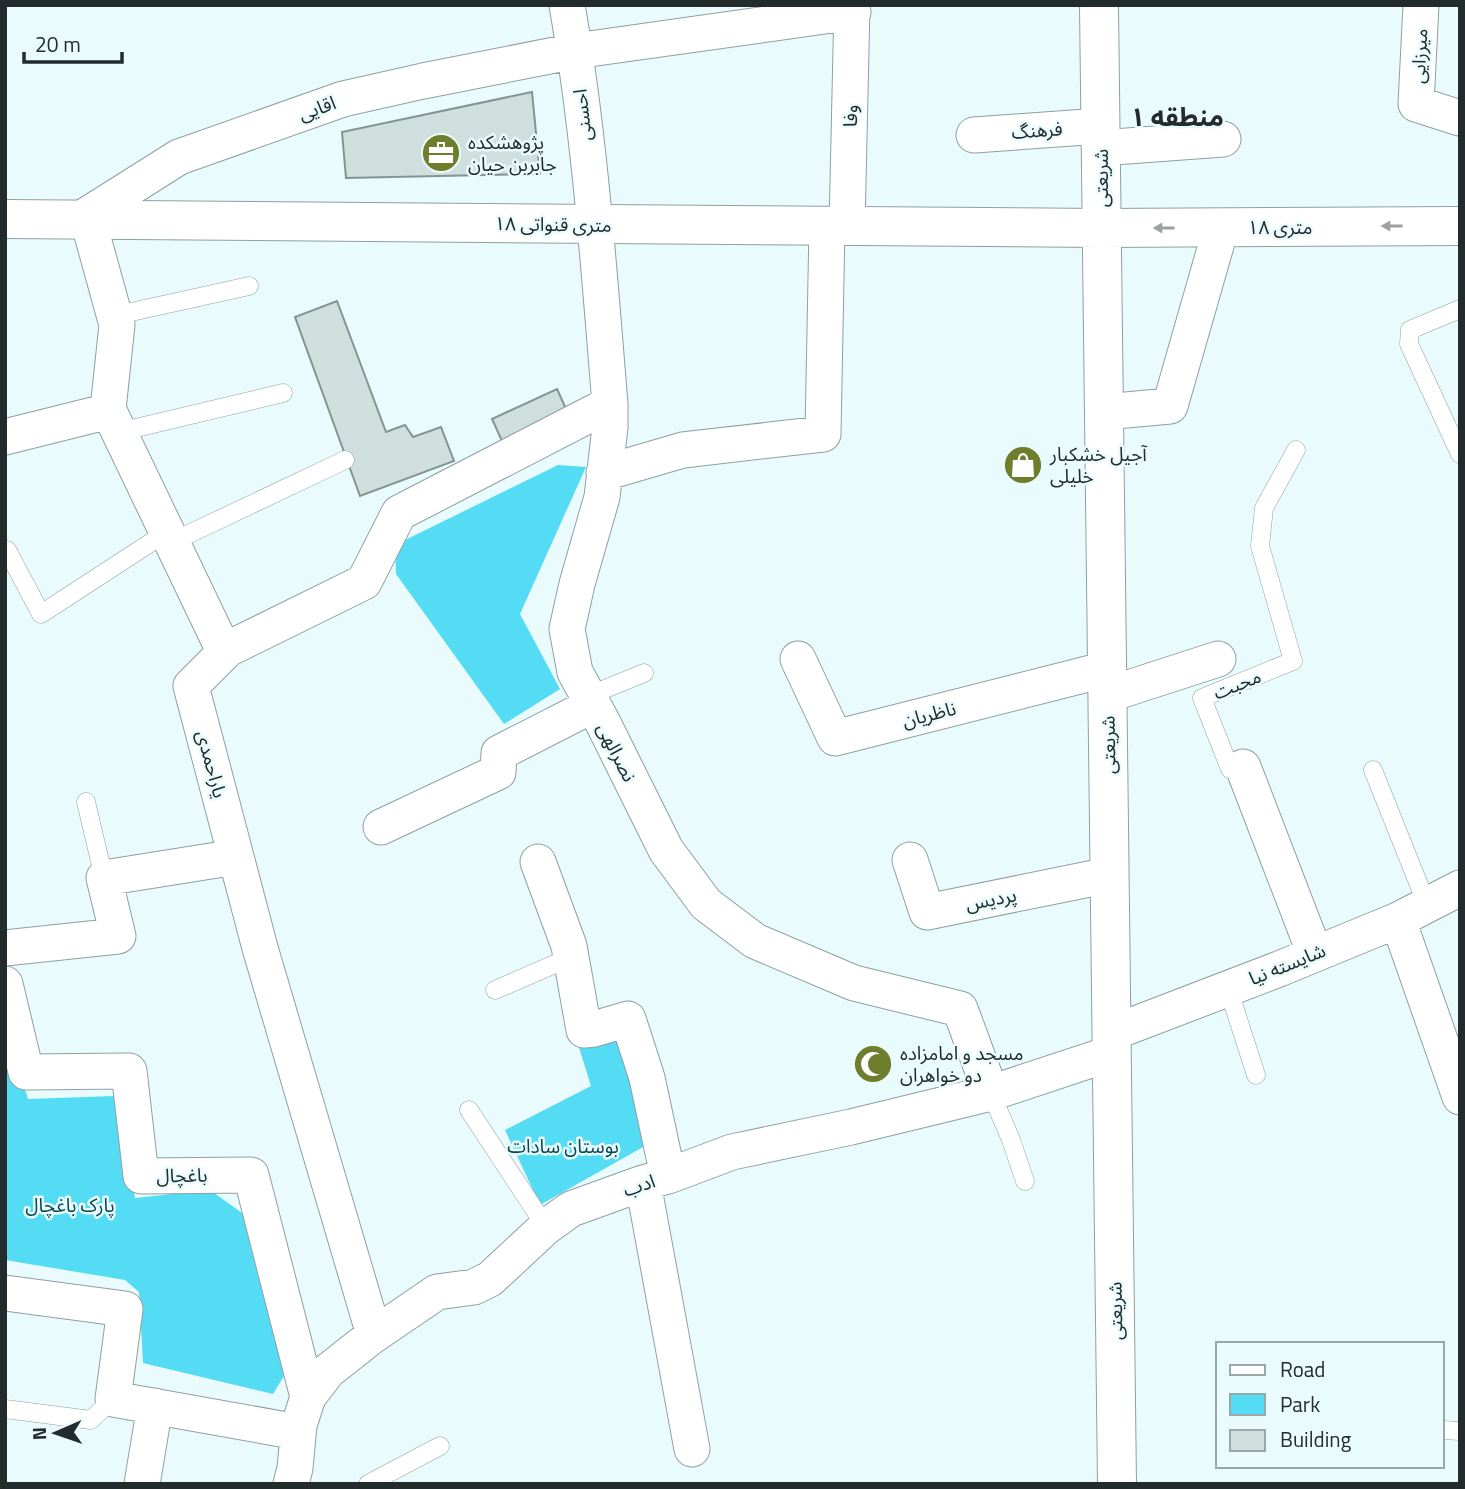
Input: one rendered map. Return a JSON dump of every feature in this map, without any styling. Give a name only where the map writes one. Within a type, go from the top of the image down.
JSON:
[{"type":"street","name":"احسنی","points":[[567,5],[575,51],[595,224]]},
{"type":"street","name":"شریعتی","points":[[1099,5],[1117,1484]]},
{"type":"street","name":"میرزایی","points":[[1421,5],[1416,104],[1460,118]]},
{"type":"street","name":"اقایی","points":[[84,220],[180,157],[343,99],[575,51],[853,9]]},
{"type":"street","name":"وفا","points":[[604,473],[683,450],[823,435],[853,9]]},
{"type":"street","name":"فرهنگ","points":[[974,135],[1223,139]]},
{"type":"street","name":"۱۸ متری قنواتی","points":[[5,219],[1101,228]]},
{"type":"street","points":[[84,220],[117,325],[114,421],[224,651],[365,582],[400,513],[610,404]]},
{"type":"street","name":"نصرالهی","points":[[595,224],[610,426],[601,497],[567,629],[575,672],[666,850],[706,904],[755,941],[854,983],[960,1009],[991,1093]]},
{"type":"street","name":"۱۸ متری","points":[[1101,228],[1460,226]]},
{"type":"street","points":[[1104,412],[1170,406],[1221,228]]},
{"type":"street","points":[[5,437],[114,421]]},
{"type":"street","name":"یاراحمدی","points":[[224,651],[191,686],[260,948],[370,1321],[377,1333]]},
{"type":"street","name":"ناظریان","points":[[798,659],[835,738],[1107,682]]},
{"type":"street","name":"محبت","points":[[1107,682],[1219,659]]},
{"type":"street","points":[[381,827],[498,772],[499,753],[591,701]]},
{"type":"street","name":"محبت","points":[[1243,767],[1315,954]]},
{"type":"street","points":[[5,948],[118,936],[104,877],[236,857]]},
{"type":"street","name":"پردیس","points":[[909,860],[927,912],[1110,875]]},
{"type":"street","points":[[538,862],[569,946],[584,1030],[594,1030],[628,1019],[647,1078],[655,1179],[692,1449]]},
{"type":"street","name":"شایسته نیا","points":[[1112,1043],[1228,988],[1315,954],[1460,888]]},
{"type":"street","points":[[1412,912],[1460,1097]]},
{"type":"street","name":"باغچال","points":[[5,984],[26,1072],[129,1071],[141,1176],[251,1175],[308,1397]]},
{"type":"street","name":"ادب","points":[[291,1484],[298,1432],[308,1397],[328,1371],[437,1292],[474,1287],[490,1279],[546,1227],[571,1209],[732,1152],[991,1093],[1112,1043]]},
{"type":"street","points":[[5,1293],[125,1309],[113,1399],[298,1432]]},
{"type":"street","points":[[142,1484],[155,1406]]},
{"type":"lane","points":[[113,316],[249,285]]},
{"type":"lane","points":[[1460,309],[1410,330],[1409,344],[1460,454]]},
{"type":"lane","points":[[114,421],[283,393]]},
{"type":"lane","name":"محبت","points":[[1243,767],[1230,769],[1202,698],[1293,661],[1260,546],[1264,508],[1296,450]]},
{"type":"lane","points":[[7,550],[41,614],[169,537],[345,460]]},
{"type":"lane","points":[[591,701],[644,673]]},
{"type":"lane","points":[[1373,770],[1412,912]]},
{"type":"lane","points":[[86,802],[104,877]]},
{"type":"lane","points":[[495,990],[571,957]]},
{"type":"lane","points":[[1228,988],[1256,1074]]},
{"type":"lane","points":[[991,1093],[1025,1181]]},
{"type":"lane","points":[[469,1110],[546,1227]]},
{"type":"lane","points":[[5,1409],[91,1420],[113,1399]]},
{"type":"lane","points":[[368,1484],[440,1446]]},
{"type":"green space","points":[[558,465],[586,467],[520,614],[560,689],[504,724],[396,574],[395,545]]},
{"type":"green space","name":"پارک باغچال","points":[[5,1027],[28,1099],[115,1096],[135,1198],[210,1190],[242,1213],[284,1376],[273,1394],[143,1363],[139,1292],[125,1280],[5,1260]]},
{"type":"green space","name":"بوستان سادات","points":[[621,1034],[652,1142],[540,1205],[505,1130],[591,1086],[576,1038]]},
{"type":"building","name":"پژوهشکده جابربن حیان","points":[[532,92],[540,174],[346,178],[342,132]]},
{"type":"building","points":[[337,301],[386,432],[405,425],[413,437],[441,427],[454,461],[360,496],[295,317]]},
{"type":"building","points":[[557,389],[567,411],[502,441],[492,419]]},
{"type":"place","name":"پژوهشکده جابربن حیان","points":[[441,153]]},
{"type":"place","name":"آجیل خشکبار خلیلی","points":[[1023,465]]},
{"type":"place","name":"مسجد و امامزاده دو خواهران","points":[[873,1064]]},
{"type":"district","name":"منطقه ۱","points":[[1177,117]]}]
